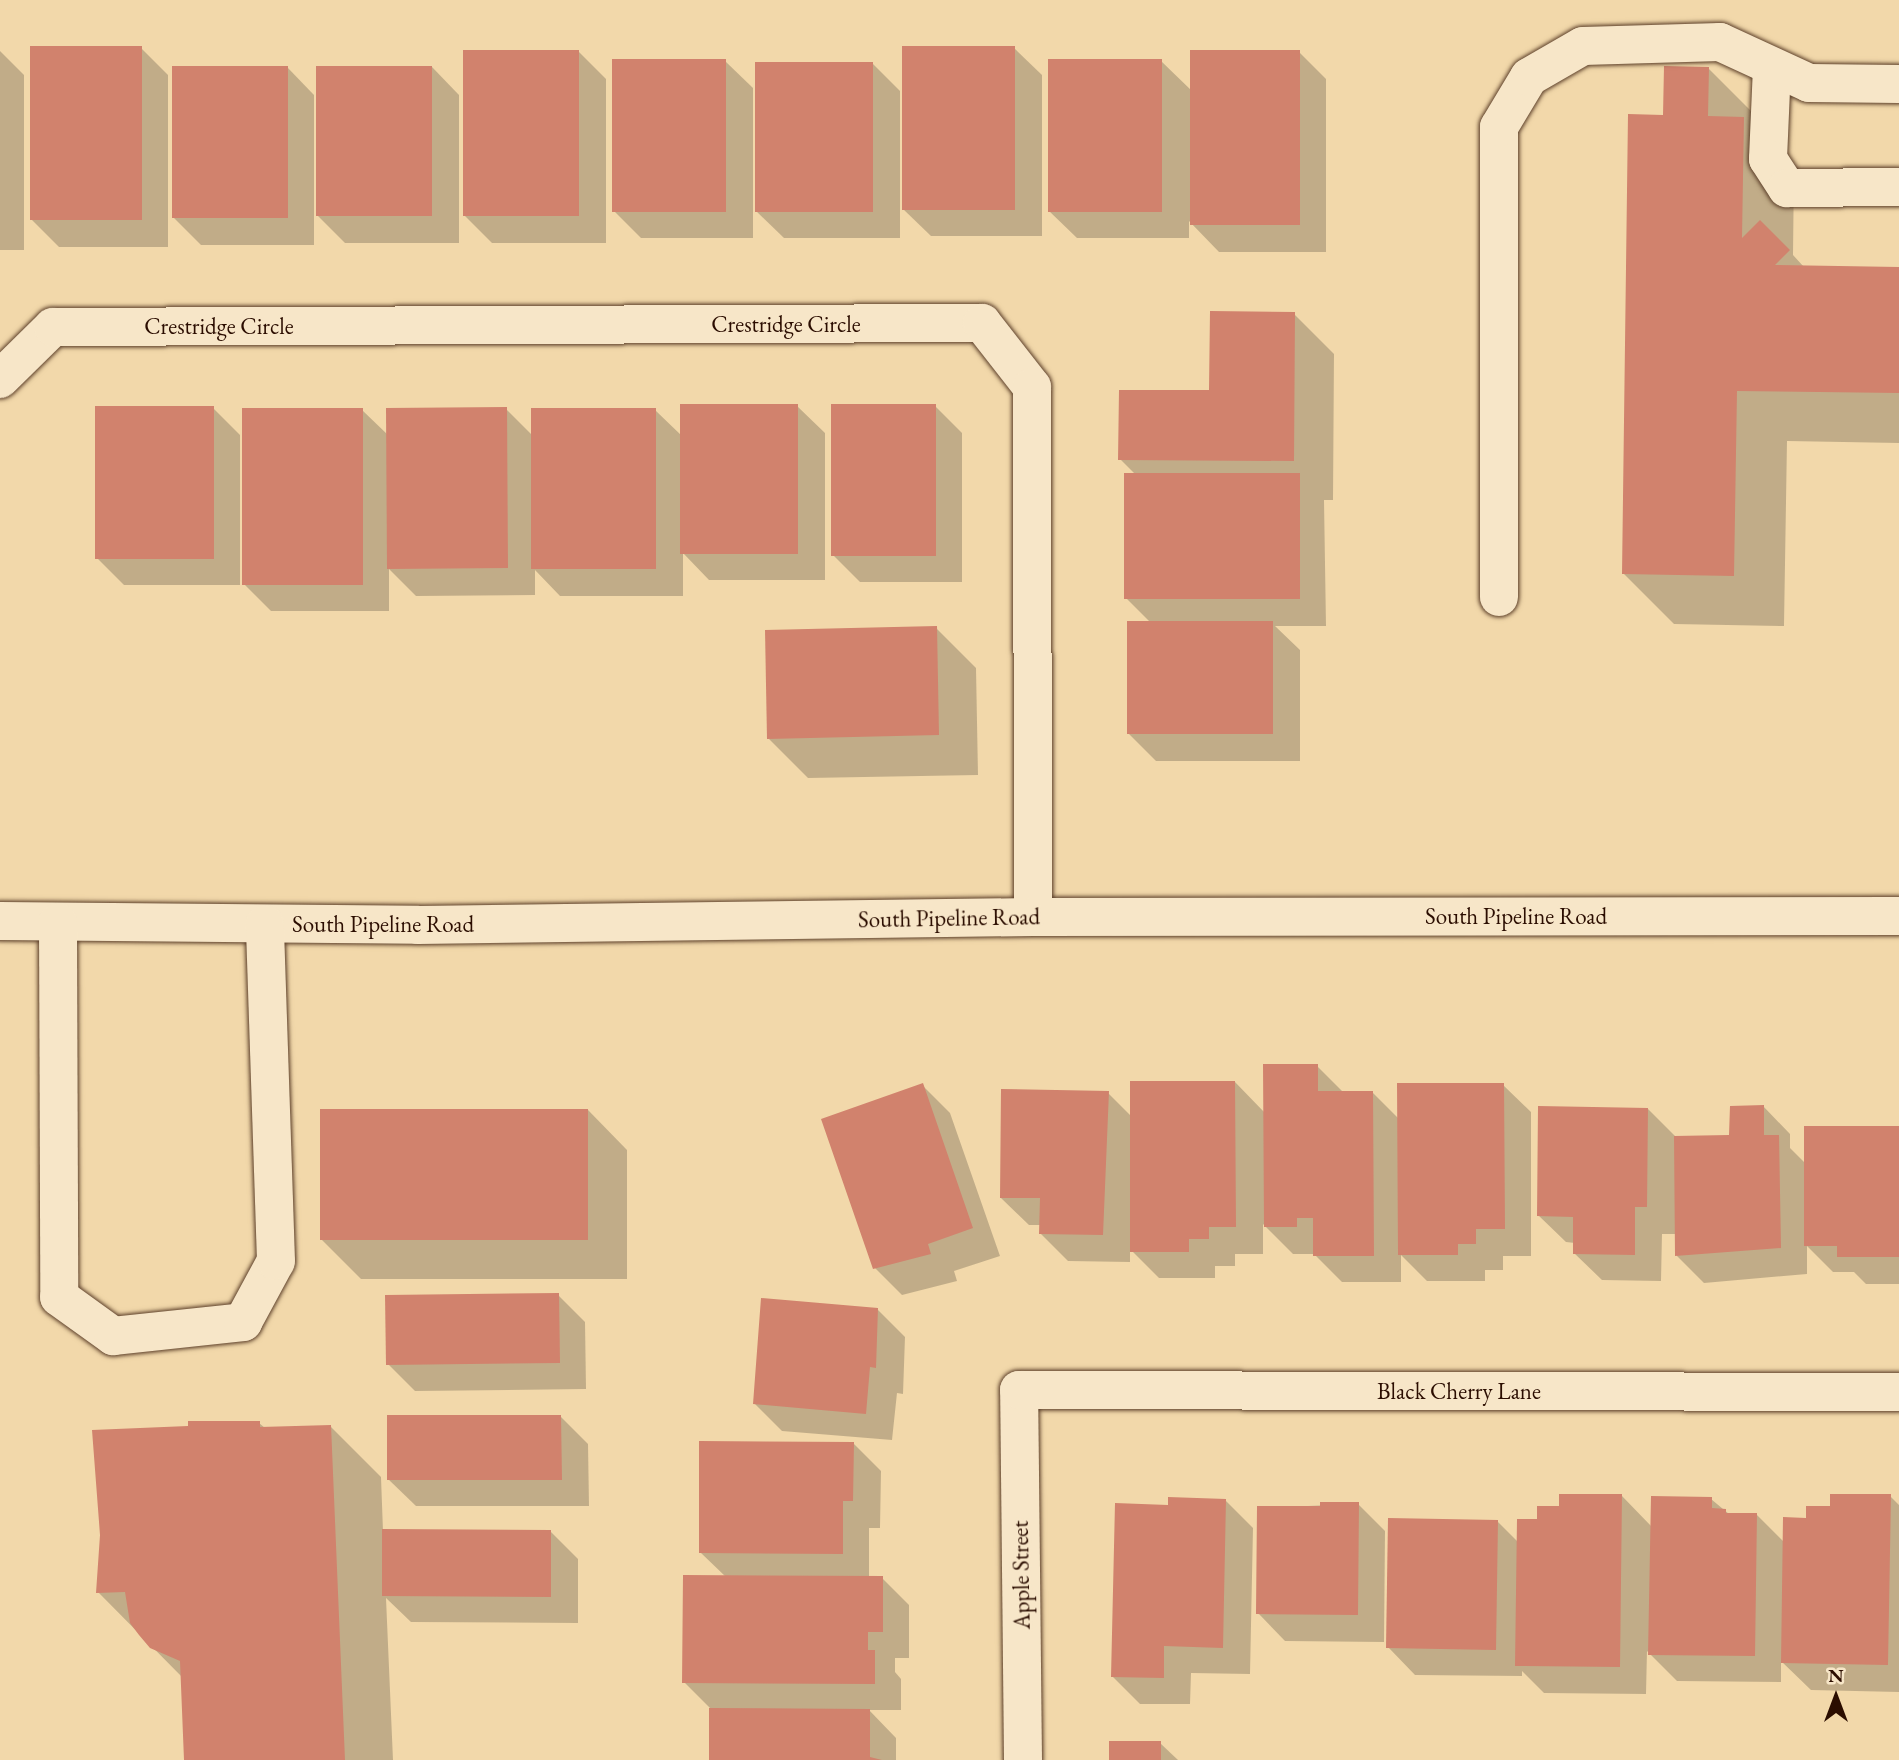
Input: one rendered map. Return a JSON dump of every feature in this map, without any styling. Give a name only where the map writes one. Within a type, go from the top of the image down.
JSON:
[{"type":"street","points":[[1499,597],[1499,127],[1529,77],[1583,46],[1720,42],[1809,83],[1899,84]]},
{"type":"street","points":[[1772,66],[1768,159],[1787,188],[1899,187]]},
{"type":"street","name":"Crestridge Circle","points":[[0,379],[53,327],[982,323],[1032,387],[1033,917]]},
{"type":"street","name":"South Pipeline Road","points":[[0,921],[265,924],[1033,917],[1899,916]]},
{"type":"street","points":[[58,922],[59,1297],[113,1336],[243,1322],[276,1261],[265,924]]},
{"type":"street","name":"Black Cherry Lane","points":[[1019,1390],[1899,1392]]},
{"type":"street","name":"Apple Street","points":[[1019,1390],[1023,1760]]},
{"type":"building","points":[[30,46],[142,46],[142,220],[30,220]]},
{"type":"building","points":[[902,46],[1015,46],[1015,210],[902,210]]},
{"type":"building","points":[[463,50],[579,50],[579,216],[463,216]]},
{"type":"building","points":[[1190,50],[1300,50],[1300,225],[1190,225]]},
{"type":"building","points":[[612,59],[726,59],[726,212],[612,212]]},
{"type":"building","points":[[1048,59],[1162,59],[1162,212],[1048,212]]},
{"type":"building","points":[[755,62],[873,62],[873,212],[755,212]]},
{"type":"building","points":[[172,66],[288,66],[288,218],[172,218]]},
{"type":"building","points":[[316,66],[432,66],[432,216],[316,216]]},
{"type":"building","points":[[1664,66],[1709,67],[1708,116],[1744,117],[1742,238],[1760,220],[1790,250],[1775,265],[1899,267],[1899,393],[1737,391],[1734,576],[1622,574],[1628,114],[1663,115]]},
{"type":"building","points":[[1210,311],[1295,312],[1294,461],[1118,460],[1119,390],[1209,390]]},
{"type":"building","points":[[680,404],[798,404],[798,554],[680,554]]},
{"type":"building","points":[[831,404],[936,404],[936,556],[831,556]]},
{"type":"building","points":[[95,406],[214,406],[214,559],[95,559]]},
{"type":"building","points":[[507,407],[508,568],[387,569],[386,408]]},
{"type":"building","points":[[242,408],[363,408],[363,585],[242,585]]},
{"type":"building","points":[[531,408],[656,408],[656,569],[531,569]]},
{"type":"building","points":[[1124,473],[1300,473],[1300,599],[1124,599]]},
{"type":"building","points":[[1127,621],[1273,621],[1273,734],[1127,734]]},
{"type":"building","points":[[937,626],[939,735],[767,739],[765,630]]},
{"type":"building","points":[[1263,1064],[1318,1064],[1318,1091],[1373,1091],[1374,1256],[1313,1256],[1313,1218],[1297,1218],[1297,1227],[1264,1227]]},
{"type":"building","points":[[1130,1081],[1235,1081],[1236,1227],[1209,1227],[1209,1239],[1189,1239],[1189,1252],[1130,1252]]},
{"type":"building","points":[[923,1083],[973,1228],[928,1244],[931,1254],[873,1269],[821,1119]]},
{"type":"building","points":[[1397,1083],[1504,1083],[1505,1229],[1476,1229],[1476,1244],[1458,1244],[1458,1255],[1398,1255]]},
{"type":"building","points":[[1001,1089],[1109,1091],[1103,1235],[1039,1234],[1040,1198],[1000,1198]]},
{"type":"building","points":[[1764,1105],[1764,1135],[1779,1135],[1781,1248],[1675,1256],[1674,1136],[1729,1135],[1730,1106]]},
{"type":"building","points":[[1538,1106],[1648,1108],[1647,1207],[1635,1207],[1635,1255],[1573,1254],[1573,1217],[1537,1216]]},
{"type":"building","points":[[320,1109],[588,1109],[588,1240],[320,1240]]},
{"type":"building","points":[[1804,1126],[1899,1126],[1899,1257],[1837,1257],[1837,1246],[1804,1246]]},
{"type":"building","points":[[559,1293],[560,1363],[386,1365],[385,1295]]},
{"type":"building","points":[[761,1298],[878,1308],[876,1368],[870,1367],[866,1414],[753,1404]]},
{"type":"building","points":[[387,1415],[561,1415],[562,1480],[387,1480]]},
{"type":"building","points":[[188,1421],[260,1421],[260,1427],[331,1425],[345,1760],[184,1760],[180,1661],[150,1648],[139,1635],[130,1623],[125,1592],[96,1593],[100,1535],[92,1430],[188,1426]]},
{"type":"building","points":[[699,1441],[854,1442],[853,1501],[843,1501],[843,1554],[699,1553]]},
{"type":"building","points":[[1559,1494],[1622,1494],[1620,1667],[1515,1666],[1517,1519],[1537,1519],[1537,1506],[1559,1506]]},
{"type":"building","points":[[1830,1494],[1891,1494],[1888,1665],[1781,1663],[1783,1517],[1806,1518],[1806,1506],[1830,1506]]},
{"type":"building","points":[[1651,1496],[1712,1497],[1712,1508],[1726,1509],[1726,1513],[1757,1513],[1755,1656],[1648,1655]]},
{"type":"building","points":[[1168,1497],[1226,1499],[1223,1648],[1164,1646],[1164,1678],[1111,1677],[1115,1503],[1168,1505]]},
{"type":"building","points":[[1320,1502],[1359,1502],[1358,1615],[1256,1614],[1257,1506],[1320,1506]]},
{"type":"building","points":[[1388,1518],[1498,1520],[1496,1650],[1386,1648]]},
{"type":"building","points":[[382,1529],[551,1530],[551,1597],[382,1596]]},
{"type":"building","points":[[683,1575],[883,1576],[883,1632],[868,1632],[868,1650],[875,1650],[875,1684],[682,1683]]},
{"type":"building","points":[[709,1708],[870,1709],[870,1757],[882,1760],[709,1760]]},
{"type":"building","points":[[1109,1741],[1161,1741],[1161,1760],[1109,1760]]}]
